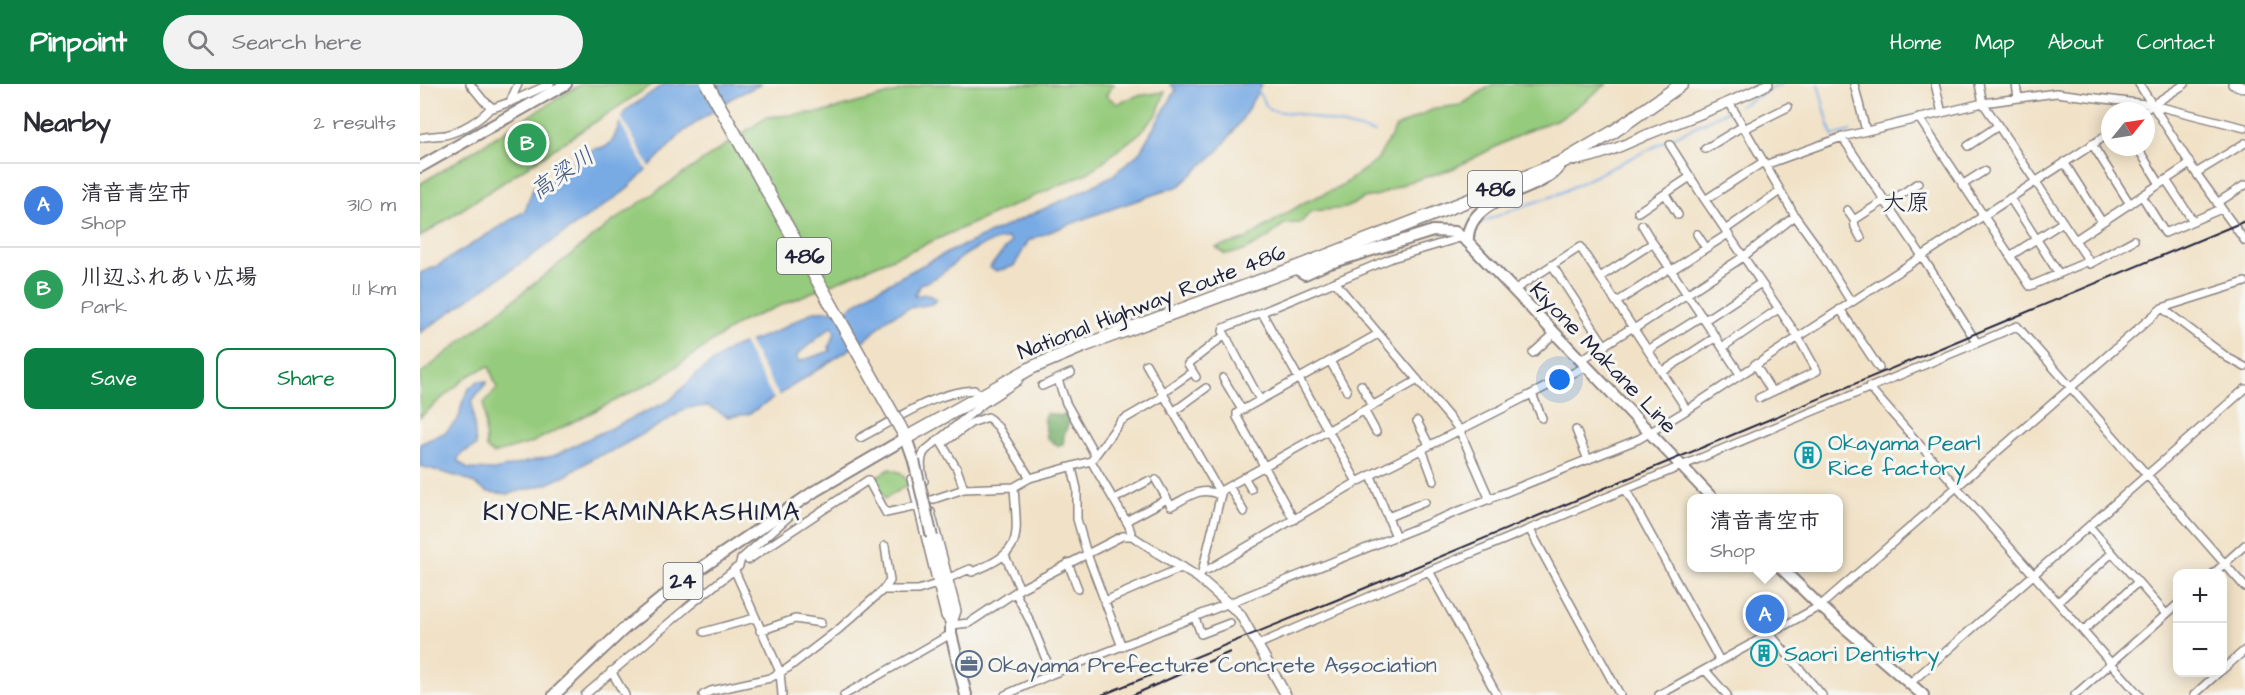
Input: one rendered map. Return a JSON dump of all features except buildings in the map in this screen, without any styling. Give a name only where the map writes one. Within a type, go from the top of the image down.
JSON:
[{"type":"highway","name":"486","points":[[707,84],[903,433]]},
{"type":"highway","name":"National Highway Route 486","points":[[903,433],[980,396],[1033,367],[1083,345],[1295,268],[1564,161],[1613,132],[1682,84]]},
{"type":"main road","points":[[420,167],[567,84]]},
{"type":"main road","points":[[1295,268],[1305,274],[1327,264],[1473,218],[1488,207],[1552,175],[1564,161]]},
{"type":"main road","points":[[1466,240],[1473,218]]},
{"type":"main road","name":"Kiyone Makane Line","points":[[1440,230],[1455,232],[1466,240],[1708,494]]},
{"type":"main road","points":[[903,433],[914,461],[966,695]]},
{"type":"main road","name":"24","points":[[554,695],[626,627],[661,598],[717,556],[903,433]]},
{"type":"main road","points":[[1785,572],[1820,606],[1923,695]]},
{"type":"street","points":[[470,84],[491,107],[499,107],[550,84]]},
{"type":"street","points":[[510,102],[518,84]]},
{"type":"street","points":[[1552,175],[1581,160],[1729,102],[1768,84]]},
{"type":"street","points":[[1854,84],[1865,129]]},
{"type":"street","points":[[1935,84],[1941,111]]},
{"type":"street","points":[[1979,84],[1983,101],[1998,126],[2090,264],[2134,240]]},
{"type":"street","points":[[2016,84],[2018,96]]},
{"type":"street","points":[[2139,84],[2150,102]]},
{"type":"street","points":[[2155,103],[2185,84]]},
{"type":"street","points":[[2233,84],[2245,88]]},
{"type":"street","points":[[1705,200],[1764,163],[1865,129],[1983,101],[2056,93],[2128,102]]},
{"type":"street","points":[[1729,102],[1795,216],[1851,302]]},
{"type":"street","points":[[2155,106],[2245,128]]},
{"type":"street","points":[[420,138],[448,134],[458,130],[486,113],[491,107]]},
{"type":"street","points":[[1705,149],[1788,107]]},
{"type":"street","points":[[2155,110],[2196,173],[2245,241]]},
{"type":"street","points":[[1919,118],[2030,286],[2089,261]]},
{"type":"street","points":[[1968,146],[1998,126]]},
{"type":"street","points":[[1842,137],[1977,343]]},
{"type":"street","points":[[1005,695],[1052,674],[1490,500],[1650,432],[2101,138]]},
{"type":"street","points":[[2196,173],[2245,143]]},
{"type":"street","points":[[2092,144],[2130,204]]},
{"type":"street","points":[[1670,145],[1818,371],[1759,398]]},
{"type":"street","points":[[2144,156],[2193,221]]},
{"type":"street","points":[[1564,161],[1581,160]]},
{"type":"street","points":[[2064,162],[2102,222]]},
{"type":"street","points":[[2075,240],[2190,164]]},
{"type":"street","points":[[1962,184],[1984,171]]},
{"type":"street","points":[[1638,212],[1690,177]]},
{"type":"street","points":[[1854,220],[1918,183]]},
{"type":"street","points":[[2142,196],[2165,233],[2219,206],[2245,185]]},
{"type":"street","points":[[1617,302],[1706,248],[1780,191]]},
{"type":"street","points":[[1665,194],[1678,215]]},
{"type":"street","points":[[2010,198],[2059,274]]},
{"type":"street","points":[[1847,210],[1861,238]]},
{"type":"street","points":[[1201,574],[1357,482],[1532,394],[1584,363],[1605,346],[1688,295],[1743,257],[1795,216]]},
{"type":"street","points":[[2010,256],[2063,222]]},
{"type":"street","points":[[1642,225],[1740,374]]},
{"type":"street","points":[[1697,234],[1706,248]]},
{"type":"street","points":[[1260,400],[1225,335],[1224,328],[1392,258],[1466,240]]},
{"type":"street","points":[[1600,277],[1653,243]]},
{"type":"street","points":[[1514,291],[1580,247],[1687,410]]},
{"type":"street","points":[[1552,265],[1605,346]]},
{"type":"street","points":[[1335,282],[1460,429],[1490,500]]},
{"type":"street","points":[[1659,695],[1820,606],[2162,308],[2245,282]]},
{"type":"street","points":[[1648,350],[1761,283]]},
{"type":"street","points":[[2162,308],[2228,358],[2245,367]]},
{"type":"street","points":[[1723,347],[1778,309]]},
{"type":"street","points":[[1840,309],[1879,368]]},
{"type":"street","points":[[1262,313],[1357,482]]},
{"type":"street","points":[[1257,645],[2017,326],[2245,587]]},
{"type":"street","points":[[1533,353],[1555,333]]},
{"type":"street","points":[[1294,520],[1237,417],[1237,413],[1378,334]]},
{"type":"street","points":[[928,501],[964,489],[1014,487],[1030,478],[1072,468],[1093,458],[1121,421],[1194,374],[1188,364],[1225,335]]},
{"type":"street","points":[[1662,372],[1716,337]]},
{"type":"street","points":[[1330,361],[1347,391]]},
{"type":"street","points":[[1146,364],[1220,494]]},
{"type":"street","points":[[1755,364],[1772,392]]},
{"type":"street","points":[[941,442],[984,403],[1025,377],[1033,367]]},
{"type":"street","points":[[1042,386],[1071,373]]},
{"type":"street","points":[[1223,378],[1242,410]]},
{"type":"street","points":[[1058,380],[1066,403],[1132,536]]},
{"type":"street","points":[[1201,574],[1220,494],[1244,477],[1418,380]]},
{"type":"street","points":[[1361,385],[1372,405]]},
{"type":"street","points":[[1869,387],[2139,695]]},
{"type":"street","points":[[1173,412],[1206,388]]},
{"type":"street","points":[[1910,684],[2245,389]]},
{"type":"street","points":[[860,438],[928,402],[963,390],[974,390],[980,396]]},
{"type":"street","points":[[1532,394],[1542,418]]},
{"type":"street","points":[[1364,410],[1376,432]]},
{"type":"street","points":[[951,630],[957,611],[922,476],[923,453],[971,423],[988,417],[998,427],[1030,478]]},
{"type":"street","points":[[1417,421],[1434,481]]},
{"type":"street","points":[[1576,430],[1588,460]]},
{"type":"street","points":[[941,442],[957,469],[964,489]]},
{"type":"street","points":[[1072,468],[1077,489],[1077,519],[1087,554],[1122,646]]},
{"type":"street","points":[[922,476],[911,479],[945,616],[951,630]]},
{"type":"street","points":[[1371,476],[1396,537]]},
{"type":"street","points":[[1244,477],[1251,489]]},
{"type":"street","points":[[585,695],[736,568],[868,480],[886,513],[918,506]]},
{"type":"street","points":[[1114,500],[1152,480],[1171,506],[1198,491],[1220,494]]},
{"type":"street","points":[[1229,486],[1244,512]]},
{"type":"street","points":[[949,578],[993,563],[1005,556],[1011,548],[1015,536],[1014,487]]},
{"type":"street","points":[[1626,490],[1720,661]]},
{"type":"street","points":[[1126,521],[1167,499]]},
{"type":"street","points":[[1388,517],[1425,502]]},
{"type":"street","points":[[736,568],[741,560],[794,512],[797,503]]},
{"type":"street","points":[[2089,526],[2166,614]]},
{"type":"street","points":[[1530,530],[1620,695]]},
{"type":"street","points":[[844,695],[951,630],[969,623],[1018,591],[1122,536],[1132,536],[1183,567],[1201,574],[1248,626],[1286,695]]},
{"type":"street","points":[[2217,569],[2245,545]]},
{"type":"street","points":[[703,695],[711,691],[770,678],[839,629],[883,590],[890,580],[885,546]]},
{"type":"street","points":[[2058,602],[2112,553]]},
{"type":"street","points":[[1005,556],[1052,674]]},
{"type":"street","points":[[1068,563],[1078,589]]},
{"type":"street","points":[[1105,601],[1183,567]]},
{"type":"street","points":[[736,568],[760,631],[780,672],[782,695]]},
{"type":"street","points":[[1429,571],[1497,695]]},
{"type":"street","points":[[2083,631],[2138,582]]},
{"type":"street","points":[[883,590],[918,590],[937,585]]},
{"type":"street","points":[[2075,695],[2173,608]]},
{"type":"street","points":[[704,632],[755,618]]},
{"type":"street","points":[[1195,618],[1201,634],[1230,623]]},
{"type":"street","points":[[760,631],[795,619],[821,623]]},
{"type":"street","points":[[1770,634],[1822,695]]},
{"type":"street","points":[[2227,666],[2245,650]]},
{"type":"street","points":[[1705,670],[1727,695]]},
{"type":"street","points":[[611,671],[625,695]]},
{"type":"street","points":[[2194,695],[2214,677]]},
{"type":"green space","points":[[581,84],[653,84],[420,237],[420,184]]},
{"type":"green space","points":[[926,84],[1114,84],[1106,95],[1117,104],[1136,96],[1165,92],[1157,114],[1140,133],[1089,172],[741,322],[658,379],[531,443],[493,454],[486,448],[484,403],[497,388],[489,366],[468,376],[420,417],[420,374],[613,221],[767,117],[824,112]]},
{"type":"green space","points":[[1493,84],[1607,84],[1563,117],[1525,132],[1452,169],[1406,183],[1379,195],[1364,198],[1346,208],[1312,211],[1300,223],[1284,224],[1269,237],[1244,251],[1225,254],[1216,247],[1244,240],[1305,202],[1340,187],[1377,160],[1396,127],[1436,108],[1461,105]]},
{"type":"green space","points":[[1047,413],[1061,416],[1065,414],[1069,422],[1063,445],[1059,446],[1047,438],[1044,417]]},
{"type":"green space","points":[[890,469],[901,473],[909,484],[885,499],[872,479]]},
{"type":"water","name":"高梁川","points":[[664,84],[761,84],[732,98],[683,132],[625,191],[420,333],[420,273],[437,266],[525,211],[534,186],[549,180],[593,149],[606,147],[613,140],[625,111]]},
{"type":"water","points":[[1170,84],[1262,84],[1241,121],[1220,149],[1179,186],[1029,240],[1014,266],[997,271],[989,268],[1011,242],[1008,238],[973,250],[936,278],[921,284],[914,296],[926,294],[937,299],[932,304],[909,308],[888,318],[870,336],[749,414],[728,417],[708,406],[687,408],[610,452],[593,458],[565,476],[547,484],[508,494],[488,492],[466,479],[420,466],[420,444],[446,432],[459,418],[462,403],[469,389],[478,381],[487,382],[472,401],[476,446],[462,453],[457,460],[468,469],[494,470],[556,455],[669,401],[698,373],[730,349],[775,332],[814,311],[847,310],[872,292],[940,256],[1113,175],[1139,153],[1176,90]],"holes":[[[832,326],[835,333],[829,346],[830,351],[798,362],[797,355]]]},
{"type":"pier","points":[[620,115],[651,169],[648,172],[618,119]]},
{"type":"pier","points":[[747,339],[780,398],[775,401],[742,341]]},
{"type":"waterway","points":[[1739,106],[1781,84]]},
{"type":"waterway","points":[[1818,84],[1832,136],[1851,131]]},
{"type":"waterway","points":[[1257,90],[1269,110],[1305,115],[1375,133]]},
{"type":"waterway","points":[[1900,120],[1938,110]]},
{"type":"waterway","points":[[1480,223],[1556,195],[1727,111]]},
{"type":"railway","points":[[1102,695],[1334,601],[2245,221]]},
{"type":"railway","points":[[1133,695],[1230,652]]},
{"type":"place","name":"川辺ふれあい広場","points":[[527,143]]},
{"type":"place","name":"Okayama Pearl Rice factory","points":[[1808,455]]},
{"type":"place","name":"清音青空市","points":[[1765,614]]},
{"type":"place","name":"Saori Dentistry","points":[[1764,653]]},
{"type":"place","name":"Okayama Prefecture Concrete Association","points":[[969,664]]},
{"type":"district","name":"大原","points":[[1906,202]]},
{"type":"district","name":"KIYONE-KAMINAKASHIMA","points":[[642,511]]}]
